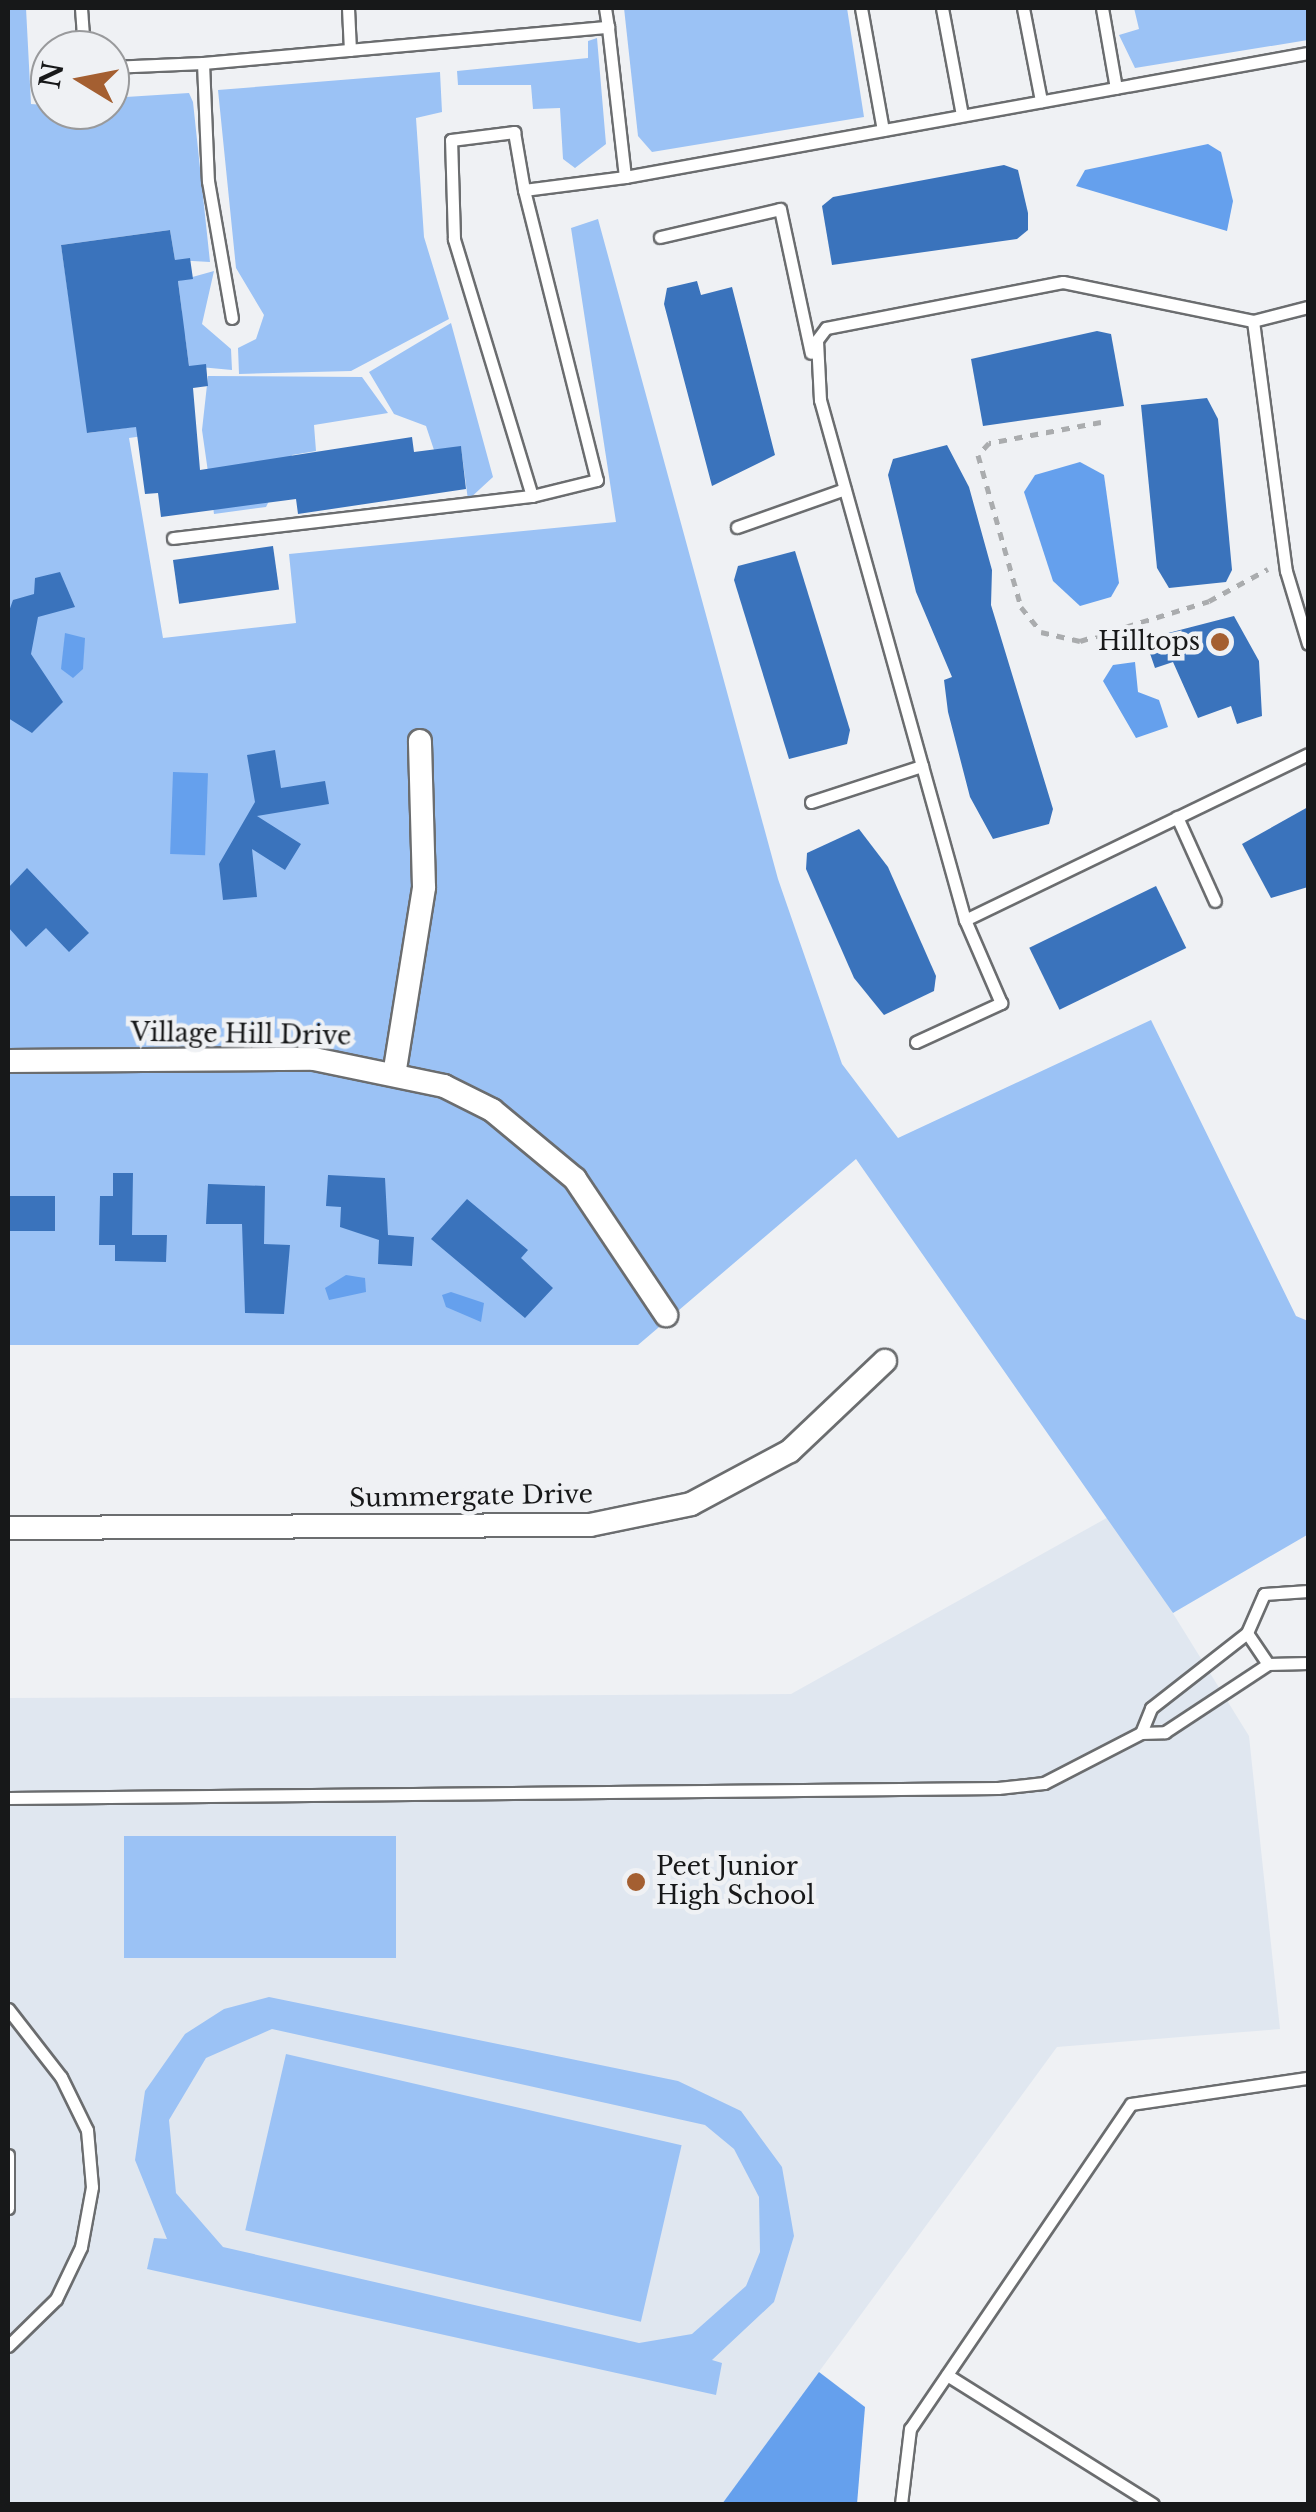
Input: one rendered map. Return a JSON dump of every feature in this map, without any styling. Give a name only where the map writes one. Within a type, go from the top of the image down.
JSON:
[{"type":"street","points":[[394,1069],[424,887],[420,741]]},
{"type":"street","name":"Village Hill Drive","points":[[8,1061],[314,1058],[394,1069],[492,1110],[537,1142],[610,1224],[666,1315]]},
{"type":"street","name":"Summergate Drive","points":[[8,1528],[590,1526],[690,1504],[790,1451],[885,1361]]},
{"type":"lane","points":[[348,8],[350,50]]},
{"type":"lane","points":[[605,8],[624,177]]},
{"type":"lane","points":[[861,8],[883,130]]},
{"type":"lane","points":[[942,8],[962,115]]},
{"type":"lane","points":[[1023,8],[1040,102]]},
{"type":"lane","points":[[1102,8],[1116,88]]},
{"type":"lane","points":[[130,66],[608,28]]},
{"type":"lane","points":[[524,190],[624,177],[1308,53]]},
{"type":"lane","points":[[203,63],[208,181],[232,318]]},
{"type":"lane","points":[[173,538],[532,496],[597,480],[524,190],[514,132],[451,140],[454,240],[532,496]]},
{"type":"lane","points":[[660,237],[780,210],[845,490],[965,920],[1001,1003],[916,1042]]},
{"type":"lane","points":[[812,357],[826,328],[1063,282],[1253,320],[1308,307]]},
{"type":"lane","points":[[1253,320],[1285,562],[1303,608],[1308,644]]},
{"type":"lane","points":[[738,528],[845,490]]},
{"type":"lane","points":[[965,920],[1308,754]]},
{"type":"lane","points":[[811,802],[922,766]]},
{"type":"lane","points":[[1177,817],[1215,901]]},
{"type":"lane","points":[[1140,1732],[1151,1708],[1248,1633],[1264,1594],[1308,1590]]},
{"type":"lane","points":[[1248,1633],[1268,1664]]},
{"type":"lane","points":[[8,1798],[998,1788],[1044,1782],[1140,1732],[1165,1732],[1268,1664],[1308,1663]]},
{"type":"lane","points":[[8,2010],[61,2077],[87,2130],[92,2186],[81,2247],[56,2298],[8,2346]]},
{"type":"lane","points":[[902,2504],[910,2429],[1131,2104],[1308,2078]]},
{"type":"lane","points":[[8,2155],[8,2208]]},
{"type":"lane","points":[[947,2375],[1154,2504]]},
{"type":"path","points":[[1101,422],[989,443],[978,455],[1021,608],[1041,632],[1080,642],[1209,601],[1285,562]]},
{"type":"shaded area","points":[[8,8],[26,8],[30,130],[130,130],[130,97],[189,93],[193,102],[210,262],[175,260],[170,230],[61,245],[73,327],[182,312],[178,281],[214,271],[202,324],[231,349],[232,370],[189,366],[185,336],[77,351],[88,433],[163,423],[164,433],[129,438],[163,638],[296,623],[289,554],[616,522],[571,228],[598,219],[778,879],[842,1064],[898,1138],[1151,1020],[1296,1316],[1308,1321],[1307,1535],[1173,1613],[856,1159],[638,1345],[8,1345]]},
{"type":"shaded area","points":[[624,8],[847,8],[864,117],[652,152],[638,136]]},
{"type":"shaded area","points":[[1134,8],[1308,8],[1308,40],[1135,68],[1119,35],[1139,29]]},
{"type":"shaded area","points":[[597,38],[606,144],[575,168],[563,159],[560,108],[533,109],[531,85],[458,85],[457,71],[588,58],[588,41]]},
{"type":"shaded area","points":[[440,72],[442,112],[416,118],[424,237],[449,319],[351,371],[239,374],[238,348],[256,339],[264,315],[236,268],[218,90]]},
{"type":"shaded area","points":[[1208,144],[1221,152],[1233,201],[1227,231],[1076,186],[1085,170]]},
{"type":"shaded area","points":[[451,323],[493,477],[468,500],[461,447],[434,450],[426,426],[394,414],[369,372]]},
{"type":"shaded area","points":[[208,376],[362,377],[388,413],[314,425],[316,451],[292,455],[266,507],[214,514],[202,430]]},
{"type":"shaded area","points":[[1080,462],[1104,475],[1119,583],[1111,597],[1080,606],[1053,581],[1024,492],[1035,475]]},
{"type":"shaded area","points":[[65,633],[85,638],[83,669],[73,678],[61,669]]},
{"type":"shaded area","points":[[1135,662],[1138,692],[1159,700],[1168,727],[1136,738],[1103,681],[1113,665]]},
{"type":"shaded area","points":[[173,772],[208,773],[205,855],[170,854]]},
{"type":"shaded area","points":[[346,1275],[365,1278],[366,1292],[329,1300],[325,1288]]},
{"type":"shaded area","points":[[451,1292],[484,1303],[481,1322],[446,1307],[442,1295]]},
{"type":"shaded area","name":"Peet Junior High School","points":[[1112,1515],[1249,1736],[1280,2029],[1057,2047],[722,2504],[8,2504],[8,1698],[791,1694]]},
{"type":"shaded area","points":[[124,1836],[396,1836],[396,1958],[124,1958]]},
{"type":"shaded area","points":[[269,1997],[678,2081],[741,2111],[782,2167],[794,2236],[774,2302],[712,2360],[722,2363],[716,2395],[147,2269],[154,2238],[167,2239],[135,2160],[145,2091],[185,2034],[224,2009]],"holes":[[[272,2029],[705,2125],[734,2149],[759,2197],[760,2252],[746,2286],[692,2334],[639,2343],[223,2247],[176,2193],[169,2120],[206,2058]]]},
{"type":"shaded area","points":[[286,2054],[682,2145],[641,2322],[245,2230]]},
{"type":"shaded area","points":[[819,2372],[865,2407],[857,2504],[722,2504]]},
{"type":"building","points":[[1004,165],[1018,170],[1028,213],[1028,230],[1017,239],[832,265],[822,206],[833,197]]},
{"type":"building","points":[[170,230],[175,260],[190,258],[193,279],[178,281],[189,366],[206,364],[208,386],[193,388],[200,470],[412,437],[414,452],[461,446],[466,489],[298,514],[296,499],[161,517],[158,493],[145,494],[136,427],[87,433],[61,245]]},
{"type":"building","points":[[697,281],[701,295],[732,287],[775,455],[712,486],[664,304],[667,288]]},
{"type":"building","points":[[1097,331],[1111,334],[1124,406],[983,426],[971,359]]},
{"type":"building","points":[[1207,398],[1218,419],[1232,570],[1226,582],[1169,588],[1157,568],[1141,405]]},
{"type":"building","points":[[947,445],[969,487],[992,570],[991,605],[1053,809],[1049,824],[993,839],[970,797],[948,712],[944,680],[952,677],[916,592],[888,475],[893,459]]},
{"type":"building","points":[[273,546],[279,590],[179,604],[173,560]]},
{"type":"building","points":[[795,551],[850,730],[847,744],[789,759],[734,580],[738,566]]},
{"type":"building","points":[[60,572],[75,607],[38,617],[31,654],[63,702],[32,733],[8,718],[8,614],[13,600],[34,594],[35,578]]},
{"type":"building","points":[[1234,616],[1259,661],[1262,716],[1237,724],[1231,706],[1198,718],[1173,662],[1155,668],[1145,639]]},
{"type":"building","points":[[275,750],[281,788],[325,781],[329,804],[257,816],[301,844],[285,870],[252,849],[257,897],[223,900],[219,864],[255,802],[247,755]]},
{"type":"building","points":[[1308,807],[1308,887],[1271,898],[1242,844]]},
{"type":"building","points":[[859,829],[888,867],[936,976],[934,991],[884,1015],[854,978],[806,869],[807,853]]},
{"type":"building","points":[[27,868],[89,933],[69,952],[46,928],[26,947],[8,927],[8,888]]},
{"type":"building","points":[[1156,886],[1186,948],[1060,1010],[1029,948]]},
{"type":"building","points":[[113,1173],[133,1173],[132,1235],[167,1235],[166,1262],[115,1261],[115,1245],[99,1245],[100,1196],[113,1196]]},
{"type":"building","points":[[328,1175],[385,1178],[388,1235],[414,1237],[412,1266],[378,1264],[379,1240],[340,1227],[341,1207],[326,1206]]},
{"type":"building","points":[[208,1184],[265,1186],[264,1244],[290,1245],[284,1314],[245,1313],[242,1224],[206,1224]]},
{"type":"building","points":[[8,1196],[55,1196],[55,1231],[8,1231]]},
{"type":"building","points":[[467,1199],[528,1250],[521,1258],[553,1288],[525,1318],[431,1239]]},
{"type":"place","name":"Hilltops","points":[[1220,642]]},
{"type":"place","name":"Peet Junior High School","points":[[636,1882]]}]
